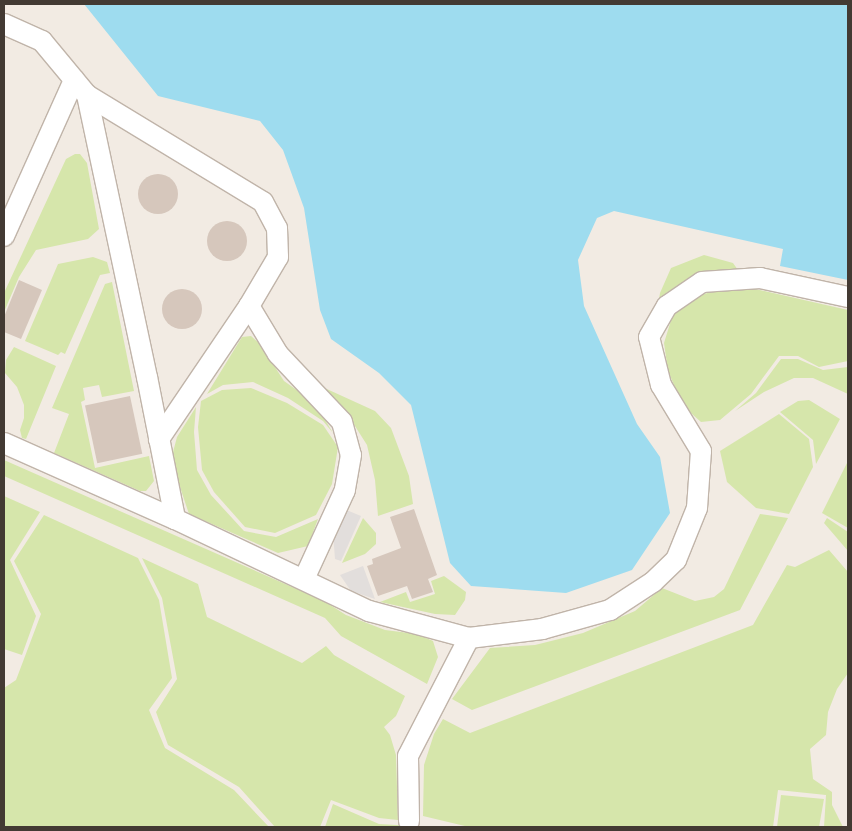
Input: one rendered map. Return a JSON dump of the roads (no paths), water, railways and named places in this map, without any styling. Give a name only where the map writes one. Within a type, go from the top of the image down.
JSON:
[{"type":"street","points":[[4,24],[42,41],[81,87],[263,202],[277,228],[278,257],[250,306],[159,439]]},
{"type":"street","points":[[4,236],[81,87]]},
{"type":"street","points":[[81,87],[159,439],[174,519]]},
{"type":"street","points":[[4,443],[174,519],[369,611],[469,638],[542,628],[610,610],[653,582],[676,560],[697,508],[701,450],[661,385],[649,337],[668,306],[702,282],[760,278],[848,297]]},
{"type":"street","points":[[250,306],[278,354],[342,422],[351,455],[345,490],[304,579]]},
{"type":"street","points":[[409,821],[408,756],[469,638]]},
{"type":"water","points":[[84,4],[848,4],[848,280],[780,266],[783,249],[614,211],[597,218],[578,260],[584,306],[637,424],[660,457],[670,513],[632,570],[566,593],[471,586],[450,563],[411,405],[379,373],[331,339],[320,310],[304,208],[283,150],[260,121],[158,96]]}]
